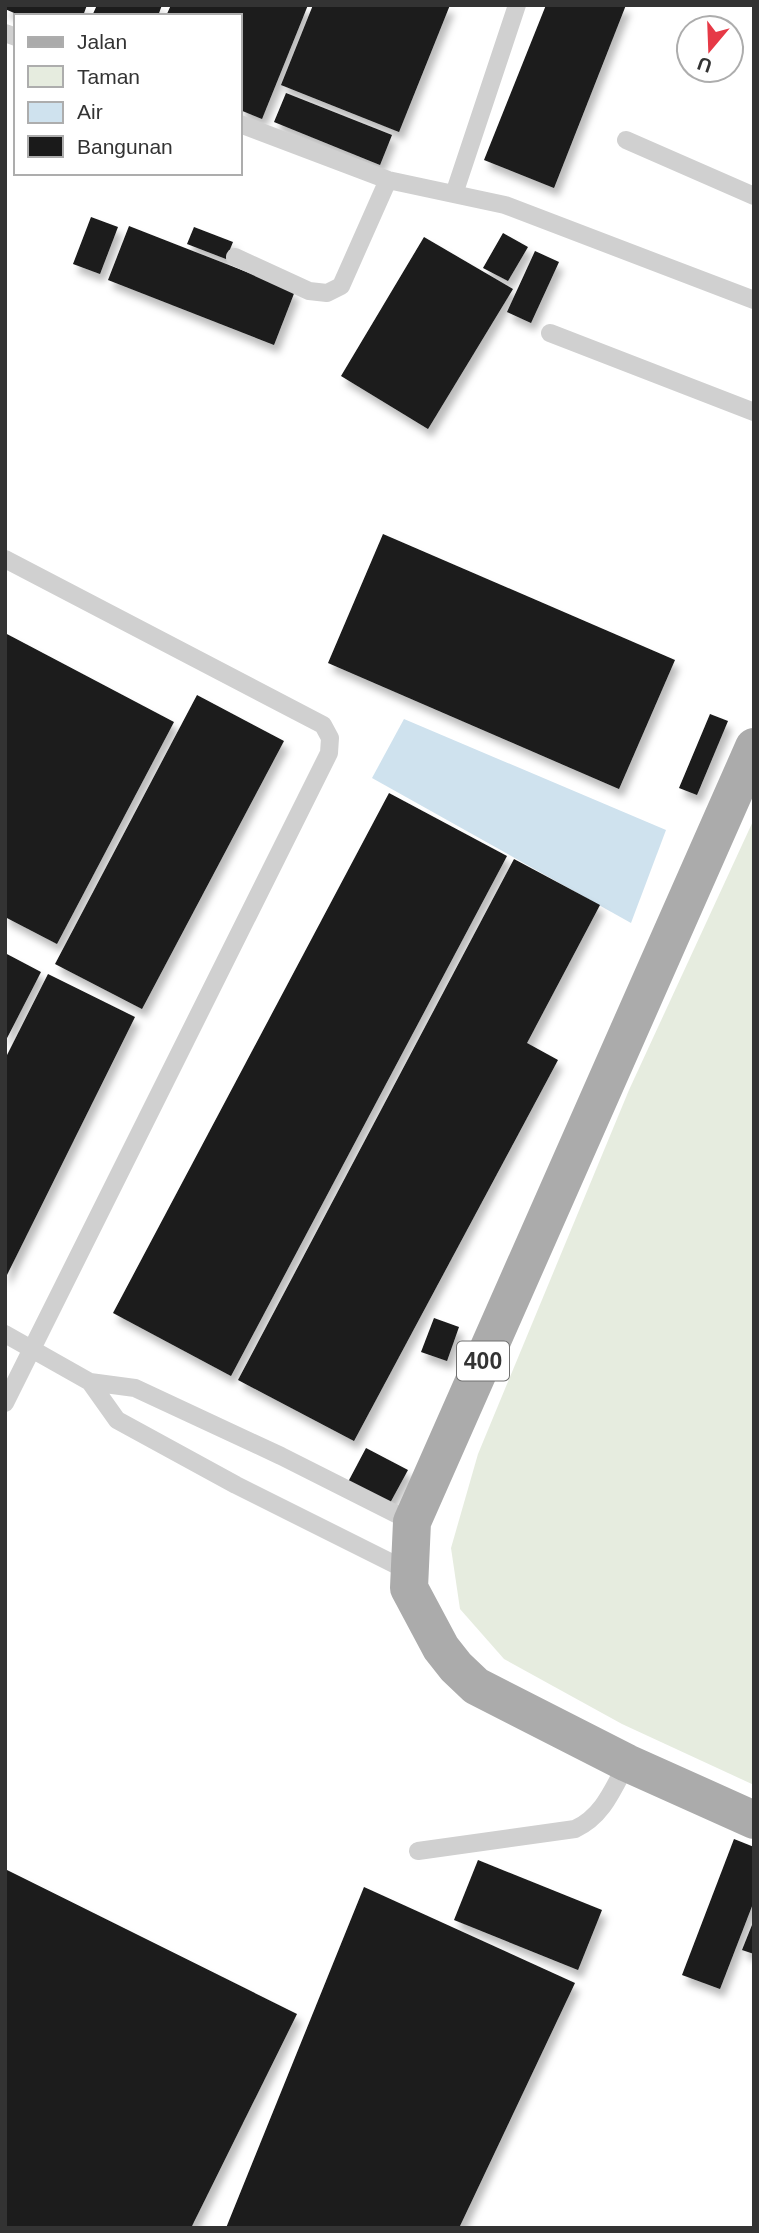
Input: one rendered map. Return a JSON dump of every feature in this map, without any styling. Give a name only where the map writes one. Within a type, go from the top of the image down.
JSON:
[{"type":"main road","name":"400","points":[[754,747],[412,1522],[409,1588],[428,1625],[456,1667],[476,1686],[626,1763],[754,1821]]},
{"type":"lane","points":[[454,194],[517,5]]},
{"type":"lane","points":[[242,125],[388,180],[505,205],[754,300]]},
{"type":"lane","points":[[626,140],[754,196]]},
{"type":"lane","points":[[235,257],[309,291],[327,293],[341,286],[388,180]]},
{"type":"lane","points":[[550,333],[754,412]]},
{"type":"lane","points":[[5,559],[323,725],[330,738],[329,753],[5,1403]]},
{"type":"lane","points":[[5,1334],[90,1382],[135,1388],[281,1455],[412,1522]]},
{"type":"lane","points":[[90,1382],[117,1420],[236,1485],[410,1572]]},
{"type":"lane","points":[[418,1851],[575,1829],[588,1823],[598,1813],[626,1763]]},
{"type":"green space","points":[[754,819],[754,1785],[622,1724],[504,1659],[460,1609],[451,1548],[478,1454],[629,1090]]},
{"type":"water","points":[[404,719],[666,830],[631,923],[372,778]]},
{"type":"building","points":[[5,5],[87,5],[84,14],[16,14],[5,9]]},
{"type":"building","points":[[97,5],[162,5],[159,14],[93,14]]},
{"type":"building","points":[[171,5],[308,5],[262,119],[242,111],[242,14],[167,14]]},
{"type":"building","points":[[313,5],[450,5],[399,132],[281,85]]},
{"type":"building","points":[[546,5],[626,5],[554,188],[484,160]]},
{"type":"building","points":[[286,93],[392,135],[380,165],[274,122]]},
{"type":"building","points":[[91,217],[118,227],[100,274],[73,264]]},
{"type":"building","points":[[129,226],[295,291],[274,345],[108,280]]},
{"type":"building","points":[[194,227],[233,242],[226,259],[187,244]]},
{"type":"building","points":[[503,233],[528,247],[508,281],[483,268]]},
{"type":"building","points":[[424,237],[513,289],[428,429],[341,376]]},
{"type":"building","points":[[535,251],[559,262],[531,323],[507,312]]},
{"type":"building","points":[[383,534],[675,660],[619,789],[328,663]]},
{"type":"building","points":[[5,633],[174,722],[57,944],[5,917]]},
{"type":"building","points":[[197,695],[284,741],[142,1009],[55,964]]},
{"type":"building","points":[[710,714],[728,721],[697,795],[679,788]]},
{"type":"building","points":[[389,793],[507,856],[231,1376],[113,1313]]},
{"type":"building","points":[[514,859],[600,905],[527,1043],[558,1060],[354,1441],[238,1380]]},
{"type":"building","points":[[5,953],[41,972],[5,1042]]},
{"type":"building","points":[[48,974],[135,1017],[5,1279],[5,1059]]},
{"type":"building","points":[[434,1318],[459,1327],[447,1361],[421,1352]]},
{"type":"building","points":[[366,1448],[408,1470],[390,1503],[348,1482]]},
{"type":"building","points":[[734,1839],[754,1847],[754,1901],[720,1989],[682,1975]]},
{"type":"building","points":[[478,1860],[602,1910],[578,1970],[454,1920]]},
{"type":"building","points":[[5,1869],[297,2014],[191,2228],[5,2228]]},
{"type":"building","points":[[364,1887],[575,1983],[459,2228],[226,2228]]},
{"type":"building","points":[[754,1920],[754,1954],[742,1950]]}]
